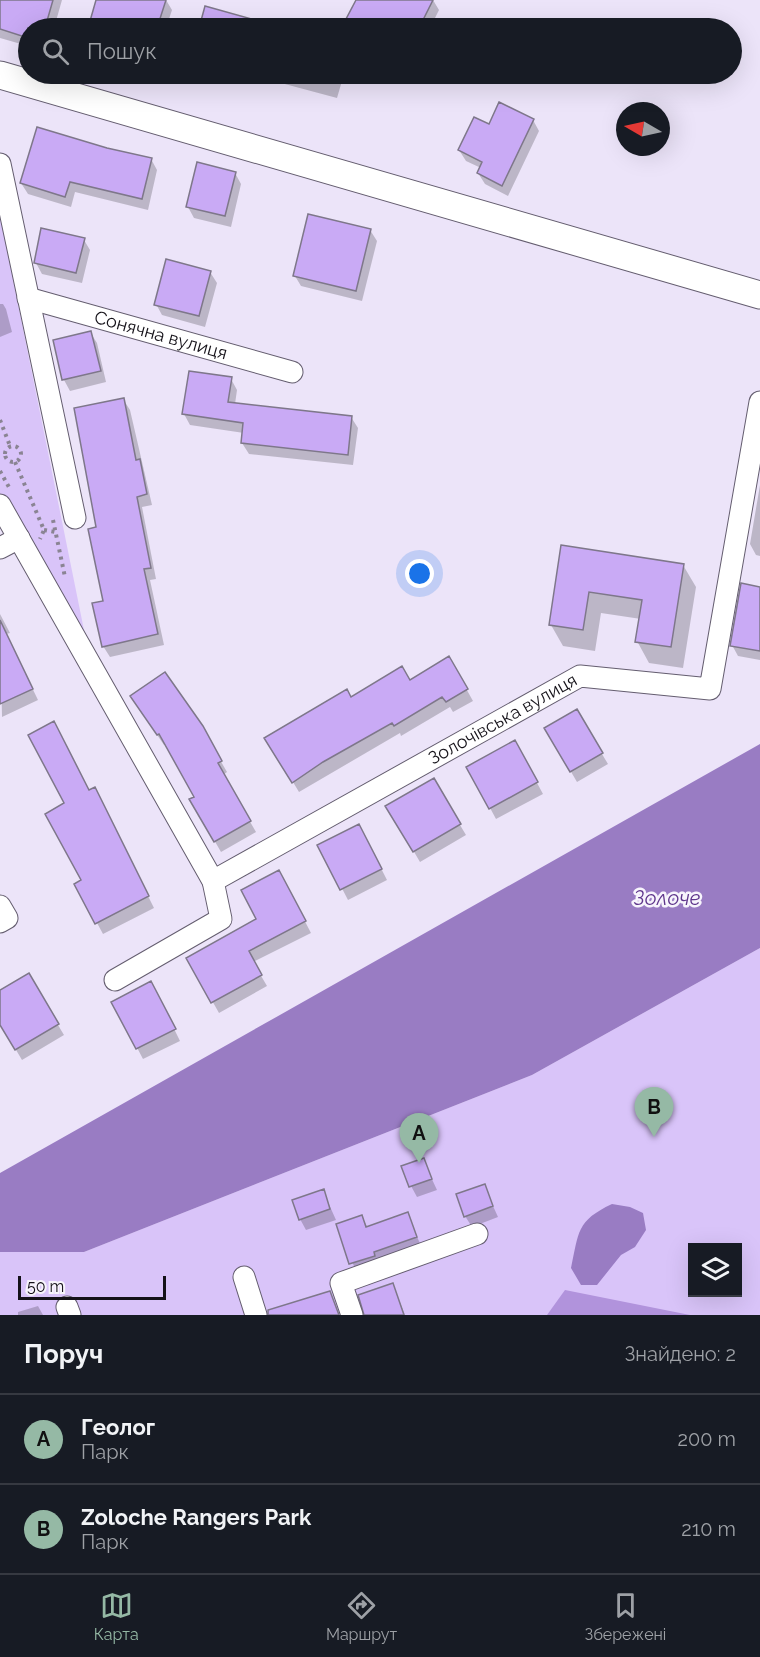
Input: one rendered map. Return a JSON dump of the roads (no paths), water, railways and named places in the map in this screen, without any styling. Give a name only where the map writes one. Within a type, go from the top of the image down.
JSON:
[{"type":"street","points":[[0,75],[18,80]]},
{"type":"street","points":[[31,84],[760,296]]},
{"type":"street","points":[[0,164],[75,518]]},
{"type":"street","name":"Сонячна вулиця","points":[[28,298],[292,372]]},
{"type":"street","name":"Золочівська вулиця","points":[[213,881],[580,676],[710,689],[760,402]]},
{"type":"street","points":[[0,505],[9,543],[213,881],[221,919],[115,980]]},
{"type":"street","points":[[0,906],[7,918],[0,922]]},
{"type":"street","points":[[352,1315],[340,1282],[477,1234]]},
{"type":"street","points":[[244,1277],[256,1315]]},
{"type":"water","name":"Золоче","points":[[760,744],[760,948],[532,1075],[84,1252],[0,1252],[0,1173]]},
{"type":"water","points":[[612,1204],[630,1207],[643,1213],[646,1230],[635,1247],[621,1255],[597,1285],[581,1285],[571,1268],[578,1236],[585,1222]]},
{"type":"place","name":"Zoloche Rangers Park","points":[[654,1137]]},
{"type":"place","name":"Геолог","points":[[419,1163]]}]
